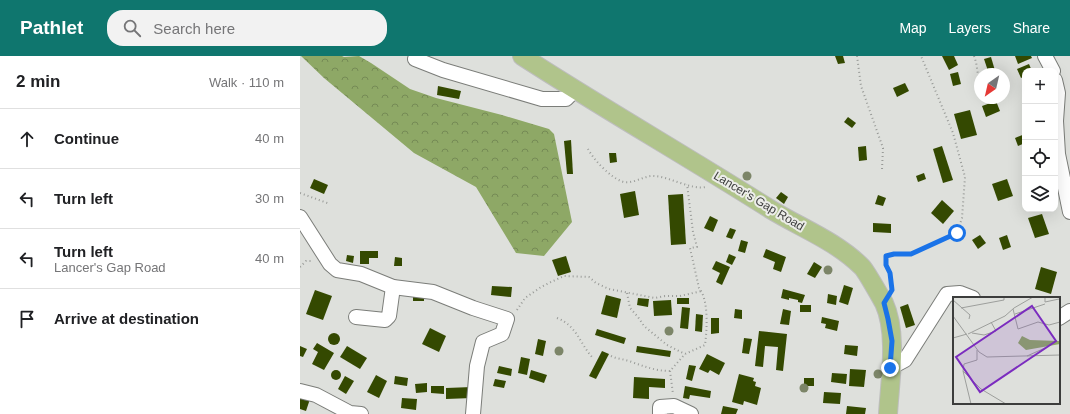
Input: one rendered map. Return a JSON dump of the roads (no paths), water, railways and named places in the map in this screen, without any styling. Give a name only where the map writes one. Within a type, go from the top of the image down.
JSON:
[{"type":"main road","name":"Lancer's Gap Road","points":[[522,56],[788,220],[834,244],[863,268],[884,303],[892,341],[888,414]]},
{"type":"street","points":[[1045,56],[1051,68]]},
{"type":"street","points":[[415,59],[443,70],[542,99],[566,99],[575,90]]},
{"type":"street","points":[[1057,104],[1056,121],[1058,154],[1070,212]]},
{"type":"street","points":[[300,217],[330,264],[337,270],[361,274],[393,287],[433,292],[472,308],[507,319],[502,334],[483,342],[477,366],[473,414]]},
{"type":"street","points":[[356,317],[386,320],[389,316],[393,287]]},
{"type":"street","points":[[890,368],[905,360],[947,294],[960,293],[970,297]]},
{"type":"street","points":[[1060,317],[1070,311]]},
{"type":"street","points":[[300,391],[316,395],[350,413],[361,414]]},
{"type":"street","points":[[660,411],[674,406],[690,414]]}]
